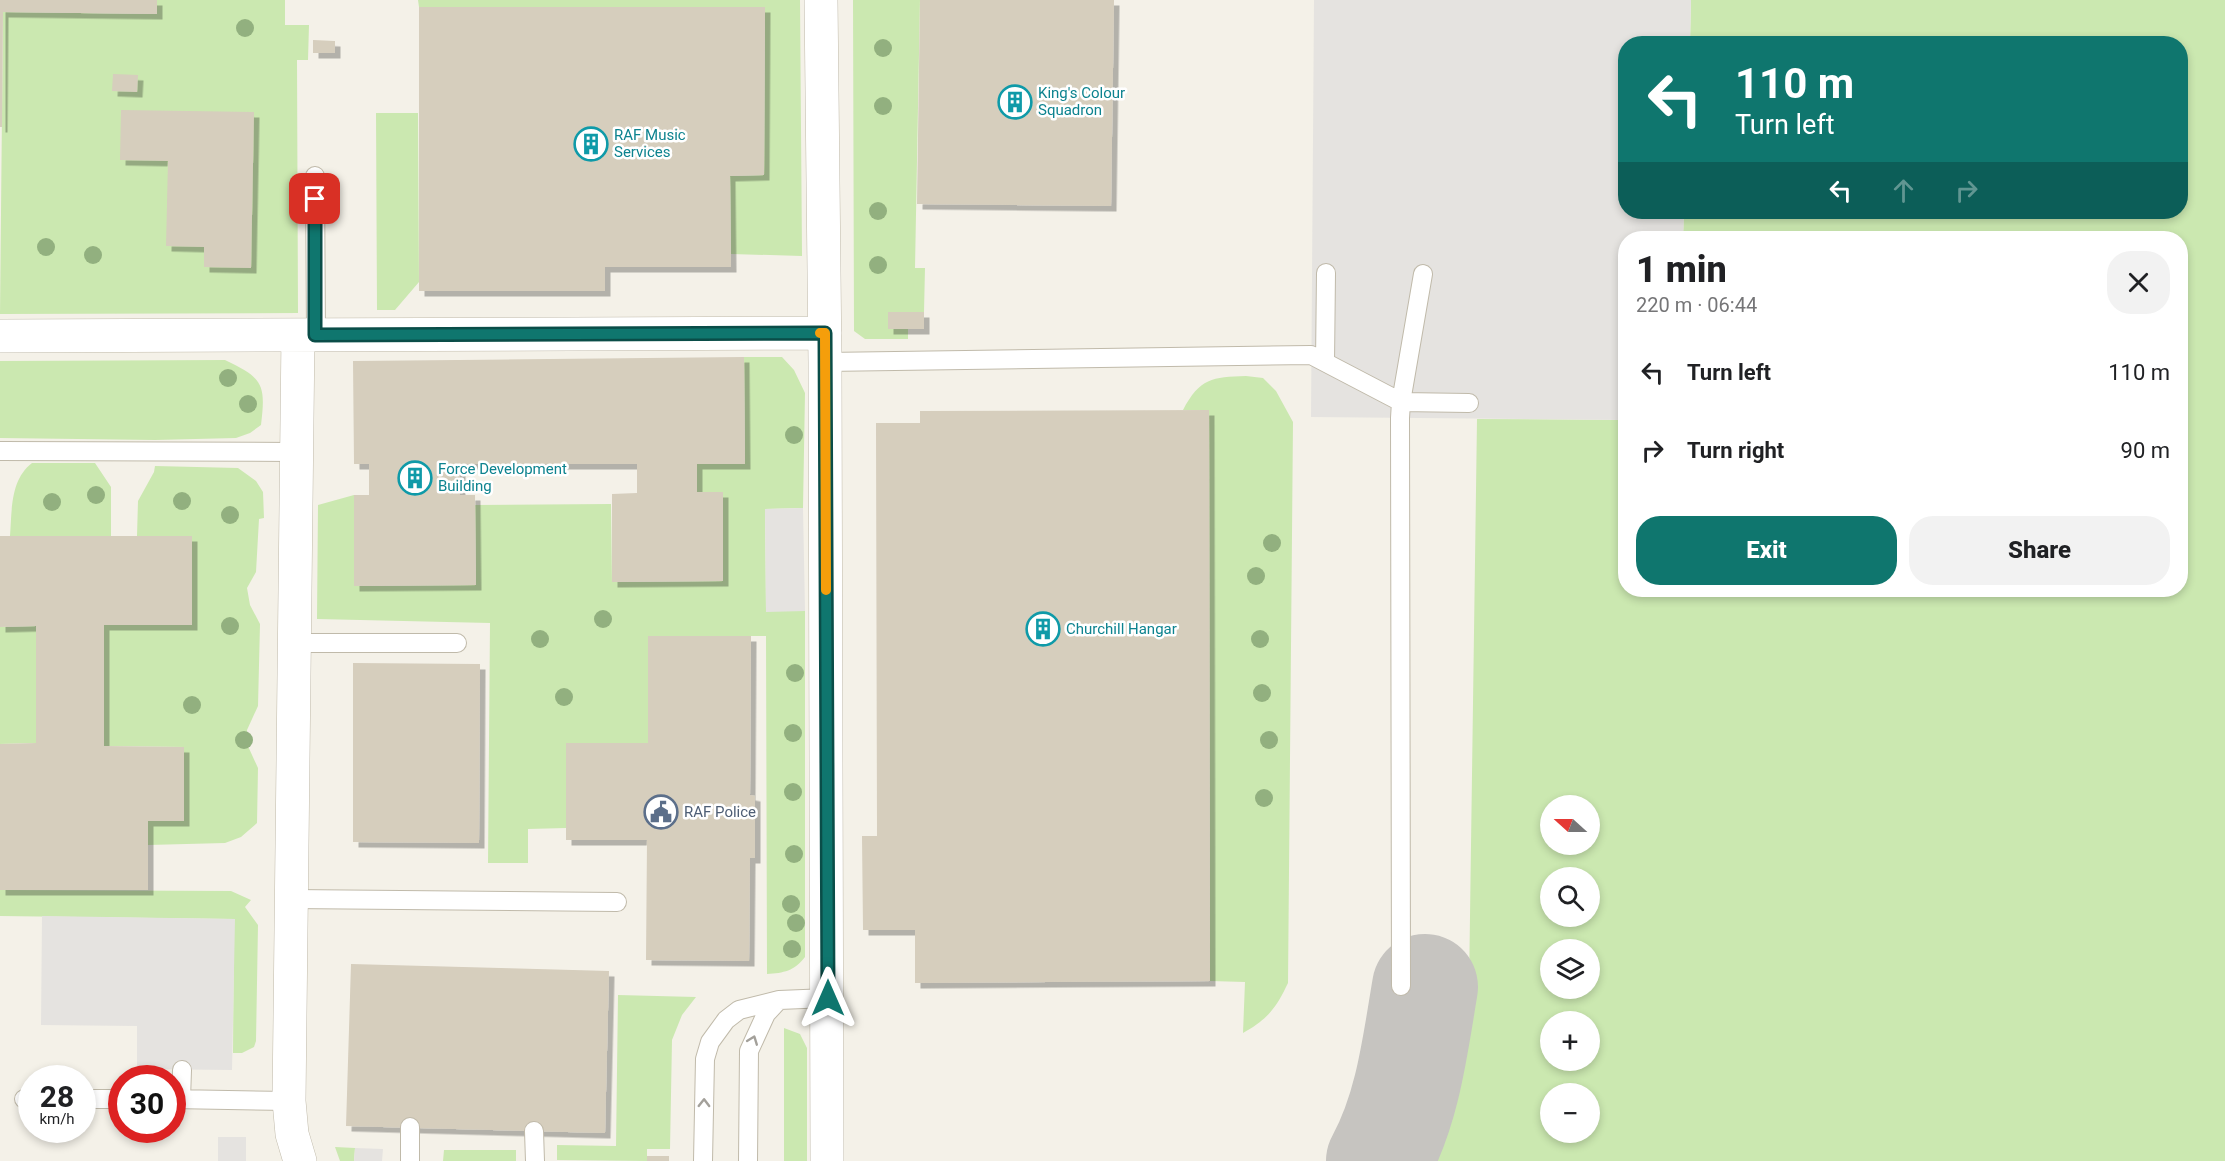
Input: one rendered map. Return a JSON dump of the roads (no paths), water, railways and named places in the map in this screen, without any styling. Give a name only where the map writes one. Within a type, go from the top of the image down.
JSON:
[{"type":"street","points":[[821,0],[825,348],[827,1161]]},
{"type":"street","points":[[0,336],[307,335],[825,348]]},
{"type":"street","points":[[300,1161],[292,1134],[289,1101],[296,452],[307,335]]},
{"type":"lane","points":[[307,335],[315,176]]},
{"type":"lane","points":[[1325,362],[1326,273]]},
{"type":"lane","points":[[1401,986],[1401,402],[1423,274]]},
{"type":"lane","points":[[825,348],[1311,355],[1401,402],[1469,403]]},
{"type":"lane","points":[[0,451],[296,452]]},
{"type":"lane","points":[[293,643],[457,643]]},
{"type":"lane","points":[[291,899],[617,902]]},
{"type":"lane","points":[[703,1161],[705,1059],[710,1042],[726,1020],[739,1010],[779,1000],[828,998]]},
{"type":"lane","points":[[748,1161],[749,1051],[766,1014],[779,1000]]},
{"type":"lane","points":[[186,1099],[289,1101]]},
{"type":"lane","points":[[410,1127],[410,1161]]},
{"type":"lane","points":[[534,1131],[535,1161]]},
{"type":"place","name":"King's Colour Squadron","points":[[1015,102]]},
{"type":"place","name":"RAF Music Services","points":[[591,144]]},
{"type":"place","name":"Force Development Building","points":[[415,478]]},
{"type":"place","name":"Churchill Hangar","points":[[1043,629]]},
{"type":"place","name":"RAF Police","points":[[661,812]]}]
